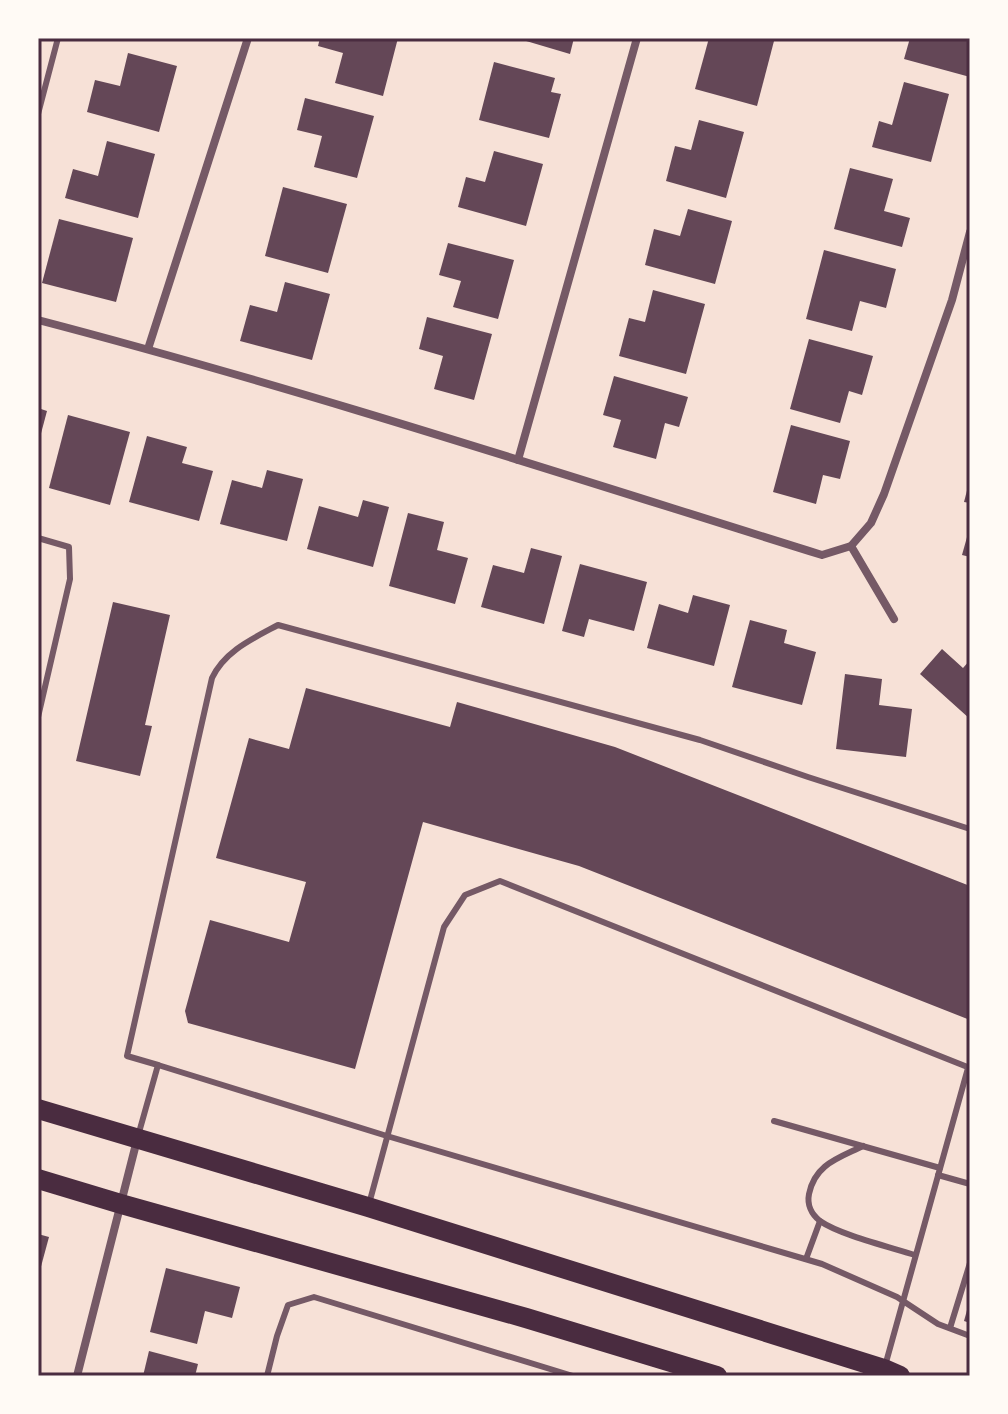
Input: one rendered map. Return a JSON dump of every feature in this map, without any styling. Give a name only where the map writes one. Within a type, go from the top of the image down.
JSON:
[{"type":"main road","points":[[38,1109],[368,1207],[888,1374]]},
{"type":"main road","points":[[38,1179],[526,1318],[717,1376]]},
{"type":"street","points":[[148,349],[248,38]]},
{"type":"street","points":[[518,460],[637,38]]},
{"type":"street","points":[[38,320],[148,349],[822,555],[851,546],[871,523],[952,300],[970,232]]},
{"type":"street","points":[[851,546],[894,619]]},
{"type":"street","points":[[77,1376],[137,1139]]},
{"type":"lane","points":[[38,114],[58,38]]},
{"type":"lane","points":[[38,538],[69,547],[70,579],[38,717]]},
{"type":"lane","points":[[970,829],[700,740],[278,625],[241,644],[219,664],[212,678],[127,1056],[806,1259],[902,1300],[938,1324],[970,1336]]},
{"type":"lane","points":[[368,1207],[444,927],[465,895],[500,881],[969,1068],[902,1300],[888,1374]]},
{"type":"lane","points":[[137,1139],[158,1065]]},
{"type":"lane","points":[[774,1121],[863,1146],[970,1184]]},
{"type":"lane","points":[[863,1146],[818,1171],[808,1203],[813,1215],[835,1229],[915,1255]]},
{"type":"lane","points":[[806,1259],[820,1221]]},
{"type":"lane","points":[[950,1328],[970,1263]]},
{"type":"lane","points":[[267,1376],[288,1305],[314,1297],[573,1376]]},
{"type":"building","points":[[320,38],[398,38],[383,96],[335,83],[343,53],[318,46]]},
{"type":"building","points":[[516,38],[574,38],[570,54]]},
{"type":"building","points":[[709,38],[763,38],[774,41],[757,106],[695,89]]},
{"type":"building","points":[[910,38],[970,38],[970,77],[904,59]]},
{"type":"building","points":[[128,53],[177,66],[159,132],[87,112],[95,80],[120,86]]},
{"type":"building","points":[[494,62],[555,78],[551,92],[561,94],[549,138],[479,120]]},
{"type":"building","points":[[904,82],[949,94],[931,162],[872,147],[879,121],[892,125]]},
{"type":"building","points":[[305,98],[374,116],[357,178],[314,167],[322,136],[297,130]]},
{"type":"building","points":[[699,120],[744,132],[726,198],[666,181],[675,146],[691,150]]},
{"type":"building","points":[[107,141],[155,154],[138,218],[65,198],[73,169],[98,176]]},
{"type":"building","points":[[494,151],[543,164],[526,226],[458,207],[466,177],[485,182]]},
{"type":"building","points":[[850,168],[893,179],[884,211],[910,218],[902,247],[834,229]]},
{"type":"building","points":[[283,187],[347,204],[328,273],[265,256]]},
{"type":"building","points":[[688,209],[732,221],[715,284],[645,265],[654,229],[680,236]]},
{"type":"building","points":[[59,219],[133,238],[116,302],[42,283]]},
{"type":"building","points":[[448,243],[514,260],[498,319],[453,307],[461,281],[439,275]]},
{"type":"building","points":[[824,250],[896,269],[886,308],[860,301],[852,331],[806,319]]},
{"type":"building","points":[[285,282],[330,294],[312,360],[240,341],[250,305],[277,312]]},
{"type":"building","points":[[653,290],[705,304],[686,374],[619,356],[629,318],[645,322]]},
{"type":"building","points":[[427,317],[492,334],[474,400],[434,389],[443,356],[419,349]]},
{"type":"building","points":[[809,339],[873,356],[862,395],[849,391],[840,423],[790,409]]},
{"type":"building","points":[[614,376],[688,397],[679,427],[665,423],[656,459],[613,447],[621,420],[603,415]]},
{"type":"building","points":[[38,408],[47,411],[39,441],[38,441]]},
{"type":"building","points":[[68,415],[130,432],[110,505],[49,488]]},
{"type":"building","points":[[791,425],[850,441],[840,479],[823,475],[816,504],[773,492]]},
{"type":"building","points":[[147,436],[187,447],[182,463],[213,471],[199,521],[129,502]]},
{"type":"building","points":[[267,470],[303,479],[287,541],[220,524],[232,480],[262,488]]},
{"type":"building","points":[[970,483],[970,503],[964,502]]},
{"type":"building","points":[[363,500],[389,507],[373,567],[307,549],[319,506],[358,517]]},
{"type":"building","points":[[408,513],[444,522],[437,550],[468,558],[455,604],[389,586]]},
{"type":"building","points":[[970,530],[970,557],[962,555]]},
{"type":"building","points":[[531,548],[562,556],[544,624],[481,607],[493,565],[524,573]]},
{"type":"building","points":[[580,564],[647,582],[634,631],[589,619],[584,637],[562,631]]},
{"type":"building","points":[[693,595],[730,605],[714,666],[647,648],[659,604],[688,613]]},
{"type":"building","points":[[113,602],[170,615],[145,725],[152,726],[140,776],[76,761]]},
{"type":"building","points":[[750,620],[787,630],[784,643],[816,652],[802,705],[732,687]]},
{"type":"building","points":[[942,649],[963,668],[970,660],[970,719],[920,674]]},
{"type":"building","points":[[845,674],[882,679],[879,705],[912,709],[906,757],[836,749]]},
{"type":"building","points":[[306,688],[450,727],[457,702],[615,747],[970,886],[970,1020],[579,866],[423,822],[355,1069],[188,1023],[185,1011],[210,920],[289,942],[306,882],[216,858],[249,738],[289,749]]},
{"type":"building","points":[[38,1234],[49,1237],[39,1274],[38,1274]]},
{"type":"building","points":[[166,1268],[240,1287],[232,1318],[205,1311],[197,1344],[150,1332]]},
{"type":"building","points":[[970,1304],[970,1323],[964,1321]]},
{"type":"building","points":[[149,1351],[198,1364],[195,1376],[143,1376]]}]
